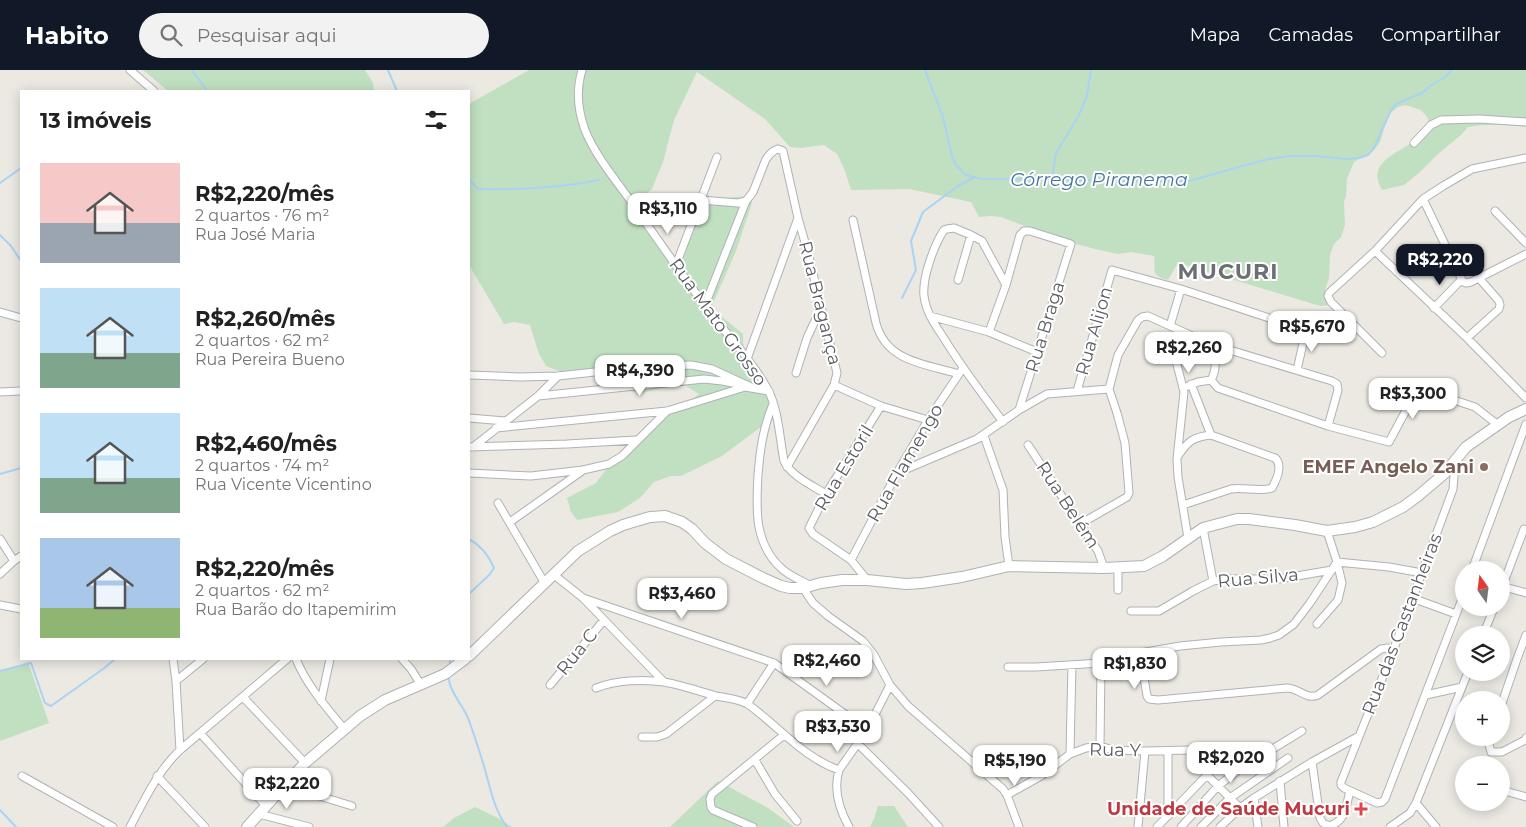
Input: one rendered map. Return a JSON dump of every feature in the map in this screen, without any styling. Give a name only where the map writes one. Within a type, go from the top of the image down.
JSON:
[{"type":"street","points":[[130,70],[153,90]]},
{"type":"street","name":"Rua Mato Grosso","points":[[582,70],[578,104],[585,131],[600,158],[769,391],[784,461],[787,467]]},
{"type":"street","points":[[1414,143],[1431,125],[1441,120],[1479,119],[1526,122]]},
{"type":"street","name":"Rua Bragança","points":[[746,201],[753,192],[766,158],[772,151],[781,149],[785,154],[798,218],[836,366],[837,378],[834,386],[881,406],[928,420]]},
{"type":"street","points":[[676,265],[717,157]]},
{"type":"street","points":[[1382,353],[1344,316],[1329,299],[1329,293],[1375,251],[1423,199],[1472,169],[1526,158]]},
{"type":"street","points":[[1423,199],[1461,280],[1466,283],[1526,254]]},
{"type":"street","points":[[701,200],[738,203],[746,201]]},
{"type":"street","points":[[705,305],[746,201]]},
{"type":"street","points":[[1495,211],[1526,243]]},
{"type":"street","points":[[747,359],[798,218]]},
{"type":"street","points":[[853,220],[881,338],[889,348],[908,359],[961,371]]},
{"type":"street","points":[[989,332],[1006,285],[982,241],[954,228],[947,228],[942,234],[930,262],[924,286],[925,304],[961,371],[1003,422]]},
{"type":"street","name":"Rua Braga","points":[[1006,285],[1020,235],[1024,231],[1030,231],[1071,244],[1019,410]]},
{"type":"street","points":[[958,280],[971,235]]},
{"type":"street","points":[[1375,251],[1467,338],[1526,398]]},
{"type":"street","name":"Rua Alijon","points":[[1077,391],[1112,270],[1181,289]]},
{"type":"street","points":[[1467,338],[1499,309],[1500,305],[1499,301],[1478,277]]},
{"type":"street","points":[[1434,308],[1461,280]]},
{"type":"street","points":[[1170,326],[1181,289],[1318,334],[1324,334],[1329,331],[1344,316]]},
{"type":"street","points":[[796,373],[821,308]]},
{"type":"street","points":[[0,312],[20,318]]},
{"type":"street","points":[[930,316],[989,332],[1037,352]]},
{"type":"street","points":[[1080,524],[1126,497],[1129,493],[1125,443],[1109,389],[1118,355],[1138,320],[1142,317],[1148,316],[1210,344],[1332,381],[1337,384],[1338,390],[1328,426]]},
{"type":"street","points":[[1297,370],[1306,330]]},
{"type":"street","points":[[1184,392],[1191,384],[1211,380],[1214,375],[1216,366],[1214,352],[1210,344]]},
{"type":"street","points":[[1175,357],[1184,392],[1177,459],[1188,538]]},
{"type":"street","points":[[470,375],[558,376],[650,366],[678,365],[700,366],[724,374],[748,387]]},
{"type":"street","name":"Rua Flamengo","points":[[851,560],[897,473],[928,420],[961,371]]},
{"type":"street","points":[[470,448],[538,396],[558,376]]},
{"type":"street","points":[[538,396],[704,380],[734,383],[769,391]]},
{"type":"street","points":[[1211,380],[1222,391],[1328,426],[1389,442],[1418,388],[1475,407],[1498,425]]},
{"type":"street","points":[[1191,384],[1211,435]]},
{"type":"street","points":[[826,494],[793,473],[787,467],[834,386]]},
{"type":"street","points":[[496,428],[667,411],[748,387]]},
{"type":"street","points":[[897,473],[984,436],[1019,410],[1048,394],[1109,389]]},
{"type":"street","points":[[0,392],[20,391]]},
{"type":"street","points":[[773,404],[765,424],[760,450],[756,497],[758,525],[765,546],[775,562],[807,587],[810,598],[828,616],[863,641],[874,656],[890,685],[908,706],[986,774],[1007,795],[1019,827]]},
{"type":"street","name":"Rua Estoril","points":[[851,560],[813,534],[810,530],[810,525],[826,494],[881,406]]},
{"type":"street","points":[[470,655],[578,550],[610,531],[636,520],[658,516],[673,518],[688,526],[716,552],[743,569],[781,586],[790,588],[807,587],[831,581],[867,580],[890,583],[922,583],[941,581],[1009,566],[1104,568],[1149,564],[1203,528],[1244,518],[1327,531],[1356,527],[1387,517],[1426,490],[1445,473],[1466,447],[1526,409]]},
{"type":"street","points":[[470,473],[531,476],[583,470],[610,464],[622,456],[667,411]]},
{"type":"street","points":[[470,418],[505,421]]},
{"type":"street","points":[[1475,561],[1526,424]]},
{"type":"street","points":[[1177,459],[1184,447],[1194,438],[1211,435],[1275,458],[1279,461],[1280,466],[1272,488],[1267,490],[1231,489],[1183,505]]},
{"type":"street","points":[[984,436],[1003,490],[1005,536],[1009,566]]},
{"type":"street","points":[[470,448],[636,440]]},
{"type":"street","name":"Rua Belém","points":[[1028,445],[1098,551],[1104,568]]},
{"type":"street","name":"Rua das Castanheiras","points":[[1350,791],[1341,785],[1341,782],[1393,651],[1453,489],[1455,461]]},
{"type":"street","points":[[510,522],[583,470]]},
{"type":"street","points":[[498,503],[544,582]]},
{"type":"street","points":[[1203,528],[1212,581]]},
{"type":"street","points":[[1510,566],[1524,528]]},
{"type":"street","points":[[1317,624],[1338,600],[1342,583],[1327,531]]},
{"type":"street","points":[[0,539],[14,561]]},
{"type":"street","points":[[0,574],[20,557]]},
{"type":"street","points":[[851,560],[867,580]]},
{"type":"street","points":[[1337,562],[1389,567],[1422,573]]},
{"type":"street","points":[[1008,667],[1101,663],[1140,653],[1188,646],[1261,640],[1279,634],[1294,624],[1337,562]]},
{"type":"street","points":[[1118,567],[1118,590]]},
{"type":"street","name":"Rua Silva","points":[[1132,611],[1159,611],[1193,590],[1212,581],[1228,579],[1279,579],[1332,570]]},
{"type":"street","points":[[553,574],[583,598],[664,682]]},
{"type":"street","points":[[1510,589],[1526,594]]},
{"type":"street","points":[[583,598],[774,663],[867,730]]},
{"type":"street","points":[[1412,598],[1455,614]]},
{"type":"street","points":[[0,605],[20,609]]},
{"type":"street","points":[[1312,762],[1320,818],[1323,823],[1330,826],[1340,822],[1343,818],[1350,791],[1377,803],[1385,799],[1455,616]]},
{"type":"street","name":"Rua C","points":[[550,685],[604,620]]},
{"type":"street","points":[[1506,691],[1526,635]]},
{"type":"street","points":[[1140,653],[1149,699],[1158,700],[1204,694],[1287,688],[1313,697],[1381,650],[1388,648],[1393,651]]},
{"type":"street","points":[[172,660],[176,681],[180,750]]},
{"type":"street","points":[[176,681],[202,660]]},
{"type":"street","points":[[130,827],[157,776],[168,761],[286,660]]},
{"type":"street","points":[[297,660],[321,700],[345,730]]},
{"type":"street","points":[[321,700],[330,660]]},
{"type":"street","points":[[403,660],[421,685]]},
{"type":"street","points":[[410,660],[410,669]]},
{"type":"street","points":[[247,827],[305,763],[372,707],[449,672],[464,660]]},
{"type":"street","points":[[748,704],[774,663]]},
{"type":"street","points":[[1100,746],[1101,663]]},
{"type":"street","points":[[1070,754],[1072,665]]},
{"type":"street","points":[[596,688],[621,681],[664,682],[748,704],[784,735],[814,757],[832,768],[840,770]]},
{"type":"street","points":[[1390,827],[1410,813],[1416,803],[1464,681]]},
{"type":"street","points":[[849,827],[837,795],[836,786],[840,770],[867,730],[890,685]]},
{"type":"street","points":[[1426,695],[1462,687]]},
{"type":"street","points":[[642,737],[657,737],[666,734],[715,696]]},
{"type":"street","points":[[243,697],[305,763]]},
{"type":"street","points":[[1181,827],[1218,786],[1240,769],[1302,731]]},
{"type":"street","points":[[200,734],[262,810],[309,827]]},
{"type":"street","points":[[753,827],[713,810],[710,799],[712,794],[784,735]]},
{"type":"street","points":[[1220,827],[1240,808],[1280,781],[1360,736]]},
{"type":"street","points":[[1489,746],[1491,752],[1502,752],[1526,738]]},
{"type":"street","points":[[858,744],[940,827]]},
{"type":"street","name":"Rua Y","points":[[1007,795],[1041,776],[1070,754],[1086,748],[1100,746],[1113,750],[1144,751],[1236,749],[1240,769]]},
{"type":"street","points":[[1138,827],[1144,751]]},
{"type":"street","points":[[1168,751],[1168,816]]},
{"type":"street","points":[[1196,751],[1207,775],[1240,808]]},
{"type":"street","points":[[1201,827],[1230,798],[1288,758]]},
{"type":"street","points":[[755,760],[776,794],[797,821]]},
{"type":"street","points":[[1157,827],[1207,775]]},
{"type":"street","points":[[22,776],[114,827]]},
{"type":"street","points":[[157,776],[204,827]]},
{"type":"street","points":[[1280,781],[1284,827]]},
{"type":"street","points":[[287,784],[297,789],[352,806]]},
{"type":"street","points":[[1510,792],[1526,797]]},
{"type":"street","points":[[1254,798],[1258,827]]},
{"type":"street","points":[[1416,803],[1436,827]]},
{"type":"green space","points":[[143,70],[365,70],[373,83],[374,90],[167,90]]},
{"type":"green space","points":[[529,70],[1526,70],[1526,127],[1483,125],[1468,127],[1404,185],[1382,190],[1378,178],[1379,168],[1385,161],[1422,134],[1428,122],[1428,118],[1421,110],[1406,105],[1398,107],[1388,115],[1384,123],[1380,142],[1374,150],[1354,162],[1347,179],[1344,202],[1345,225],[1341,237],[1334,244],[1330,255],[1329,278],[1325,290],[1328,305],[1320,306],[1178,263],[1168,280],[1156,274],[1154,256],[1131,252],[1118,254],[1095,249],[1061,240],[1001,217],[979,217],[971,202],[909,189],[851,190],[837,154],[824,145],[800,148],[790,147],[765,119],[697,72],[674,120],[663,162],[652,189],[628,209],[680,262],[700,196],[719,198],[752,196],[752,203],[736,251],[711,308],[743,334],[744,349],[757,376],[755,386],[766,391],[770,403],[765,424],[722,456],[681,476],[671,476],[654,482],[640,498],[618,512],[577,520],[571,512],[567,498],[596,483],[615,457],[641,435],[699,394],[686,386],[674,385],[642,393],[623,390],[604,375],[569,375],[546,366],[539,354],[530,325],[515,322],[504,324],[470,267],[470,103]]},
{"type":"green space","points":[[28,662],[49,723],[0,741],[0,672]]},
{"type":"green space","points":[[718,781],[768,808],[794,827],[670,827]]},
{"type":"green space","points":[[878,806],[894,806],[908,827],[870,827]]},
{"type":"green space","points":[[475,807],[512,827],[443,827],[454,818]]},
{"type":"waterway","points":[[192,70],[206,90]]},
{"type":"waterway","points":[[388,70],[397,90]]},
{"type":"waterway","name":"Córrego Piranema","points":[[925,70],[943,117],[952,156],[956,165],[966,175],[981,179],[1189,181],[1264,160],[1289,156],[1346,159],[1368,155],[1374,148],[1391,110],[1396,104],[1422,93],[1452,70]]},
{"type":"waterway","points":[[1052,179],[1056,153],[1078,117],[1087,96],[1091,70]]},
{"type":"waterway","points":[[0,183],[20,169]]},
{"type":"waterway","points":[[902,298],[916,270],[911,241],[923,212],[958,186],[973,178]]},
{"type":"waterway","points":[[470,180],[478,189],[524,189],[554,187],[599,180]]},
{"type":"waterway","points":[[0,235],[11,246],[20,260]]},
{"type":"waterway","points":[[0,474],[20,468]]},
{"type":"waterway","points":[[470,540],[484,551],[494,568],[470,593]]},
{"type":"waterway","points":[[0,671],[31,663],[45,703],[51,706],[114,660]]},
{"type":"waterway","points":[[449,677],[449,682],[456,698],[466,713],[490,790],[507,827]]},
{"type":"waterway","points":[[0,810],[16,827]]},
{"type":"place","name":"EMEF Angelo Zani","points":[[1484,467]]},
{"type":"place","name":"Unidade de Saúde Mucuri","points":[[1361,809]]},
{"type":"district","name":"MUCURI","points":[[1228,271]]}]
